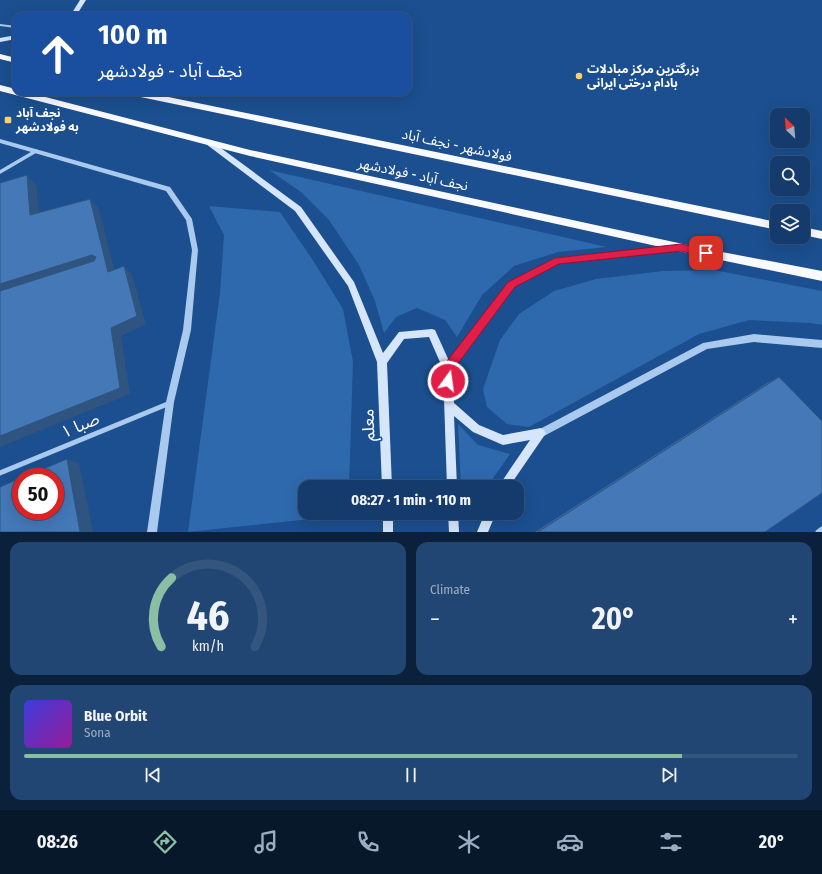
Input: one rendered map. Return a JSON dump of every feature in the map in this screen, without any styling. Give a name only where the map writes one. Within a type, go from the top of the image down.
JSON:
[{"type":"highway","points":[[0,56],[12,60]]},
{"type":"highway","name":"نجف آباد - فولادشهر","points":[[0,88],[12,91]]},
{"type":"highway","name":"نجف آباد - فولادشهر","points":[[31,96],[250,153],[681,248],[822,276]]},
{"type":"highway","name":"فولادشهر - نجف آباد","points":[[150,96],[770,225]]},
{"type":"highway","points":[[810,232],[822,235]]},
{"type":"main road","points":[[75,12],[82,0]]},
{"type":"main road","points":[[0,40],[12,38]]},
{"type":"main road","name":"معلم","points":[[208,142],[298,209],[351,284],[382,362],[387,480]]},
{"type":"main road","points":[[448,369],[511,284],[558,260],[681,248]]},
{"type":"main road","points":[[382,362],[402,335],[432,333],[448,369],[452,480]]},
{"type":"main road","points":[[449,405],[476,430],[503,440],[541,433]]},
{"type":"main road","points":[[507,480],[541,433]]},
{"type":"main road","points":[[388,520],[388,532]]},
{"type":"main road","points":[[453,520],[454,532]]},
{"type":"main road","points":[[482,532],[488,520]]},
{"type":"street","points":[[0,141],[168,189],[189,219],[195,250],[187,330],[170,402],[152,532]]},
{"type":"street","points":[[0,172],[36,151]]},
{"type":"street","points":[[541,433],[706,346],[754,338],[822,344]]},
{"type":"street","name":"صبا ۱","points":[[0,473],[170,402]]},
{"type":"street","points":[[818,532],[822,529]]},
{"type":"lane","points":[[0,25],[12,26]]},
{"type":"shaded area","points":[[269,170],[607,247],[558,252],[514,266],[482,295],[457,337],[445,320],[417,308],[396,317],[384,333],[375,301],[359,265],[329,220],[301,192]]},
{"type":"shaded area","points":[[209,206],[280,212],[314,262],[343,309],[353,362],[349,480],[298,480],[298,520],[301,520],[188,532],[220,293],[224,235]]},
{"type":"shaded area","points":[[714,270],[822,291],[822,325],[811,323],[749,320],[699,334],[529,427],[507,424],[487,407],[483,389],[500,340],[519,314],[554,291],[596,279],[663,271]]},
{"type":"shaded area","points":[[458,424],[478,445],[510,454],[492,480],[461,480]]},
{"type":"building","points":[[27,175],[30,215],[90,199],[108,272],[124,266],[137,316],[111,328],[120,388],[0,436],[0,291],[94,261],[96,257],[92,255],[0,284],[0,183]]},
{"type":"building","points":[[779,377],[822,421],[822,493],[765,532],[538,532]]},
{"type":"building","points":[[67,459],[80,532],[0,532],[0,487],[12,482],[12,520],[64,520],[64,468],[46,468]]},
{"type":"place","name":"بزرگترین مرکز مبادلات بادام درختی ایرانی","points":[[579,76]]},
{"type":"place","name":"نجف آباد به فولادشهر","points":[[8,120]]},
{"type":"route","points":[[448,381],[448,369],[511,284],[558,260],[681,248],[706,253]]}]
